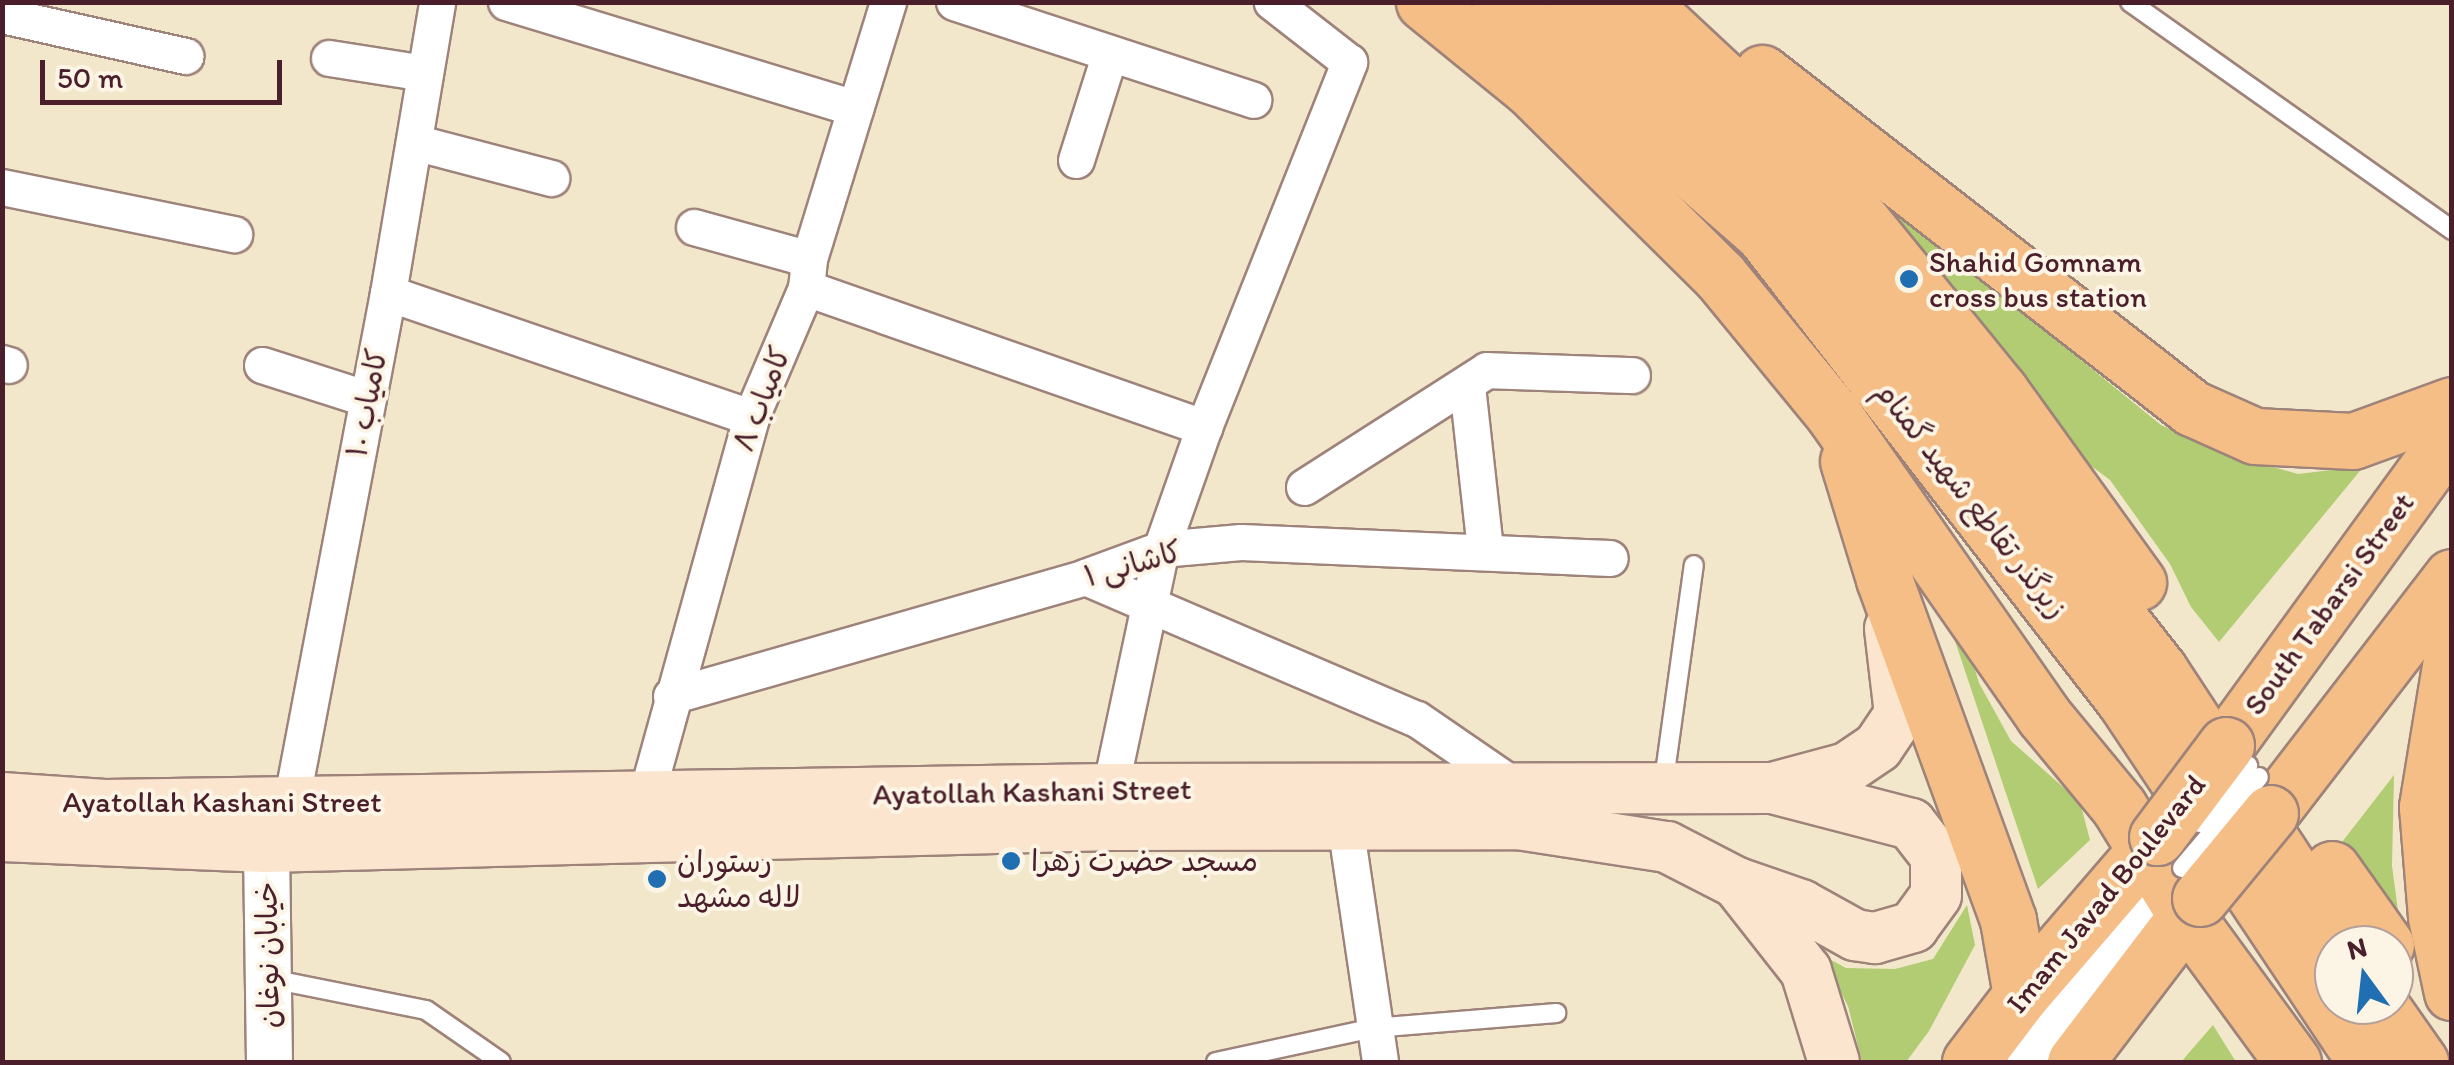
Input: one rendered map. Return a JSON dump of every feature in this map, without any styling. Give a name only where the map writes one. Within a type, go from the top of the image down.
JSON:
[{"type":"main road","points":[[1424,2],[1530,88],[1720,276],[1834,415],[2043,715],[2172,873],[2292,1062]]},
{"type":"main road","name":"زیرگذر تقاطع شهید گمنام","points":[[1499,2],[1764,235],[2125,701],[2366,1062]]},
{"type":"main road","name":"زیرگذر تقاطع شهید گمنام","points":[[1572,2],[1796,204],[2160,671],[2327,925]]},
{"type":"main road","points":[[1640,2],[1822,172],[2000,391],[2257,768],[2371,925]]},
{"type":"main road","points":[[1654,2],[1740,56],[2192,408],[2255,436],[2353,441],[2452,404]]},
{"type":"main road","points":[[1834,415],[1884,579],[2008,920],[2021,995]]},
{"type":"main road","name":"South Tabarsi Street","points":[[2257,768],[2452,434]]},
{"type":"main road","points":[[2257,768],[2452,576]]},
{"type":"main road","name":"Ayatollah Kashani Street","points":[[2,798],[106,805],[645,800],[1110,790],[1773,788],[1847,768],[1878,747],[1900,714],[1884,579]]},
{"type":"main road","points":[[2452,654],[2427,807],[2436,917],[2452,992]]},
{"type":"main road","name":"Imam Javad Boulevard","points":[[2075,1062],[2172,873],[2257,768]]},
{"type":"main road","name":"Imam Javad Boulevard","points":[[1970,1062],[2021,995],[2172,873],[2257,768]]},
{"type":"main road","points":[[1736,883],[1801,904],[1855,934],[1875,938],[1913,927],[1936,895],[1936,856],[1911,824],[1773,788]]},
{"type":"main road","name":"Ayatollah Kashani Street","points":[[2,836],[266,847],[1111,825],[1518,824],[1667,847],[1736,883],[1806,971],[1834,1062]]},
{"type":"main road","points":[[2414,982],[2452,1032]]},
{"type":"main road","points":[[2394,1025],[2420,1062]]},
{"type":"street","name":"کامیاب ۱۰","points":[[290,803],[388,293],[437,2]]},
{"type":"street","points":[[506,2],[855,108]]},
{"type":"street","name":"کامیاب ۸","points":[[645,800],[751,416],[808,274],[888,2]]},
{"type":"street","points":[[954,2],[1252,100]]},
{"type":"street","points":[[1110,790],[1161,549],[1204,427],[1350,62],[1272,2]]},
{"type":"street","points":[[2,15],[185,56]]},
{"type":"street","points":[[1076,160],[1110,53]]},
{"type":"street","points":[[329,58],[425,73]]},
{"type":"street","points":[[414,142],[551,178]]},
{"type":"street","points":[[2,187],[234,234]]},
{"type":"street","points":[[694,226],[1204,427]]},
{"type":"street","points":[[388,293],[751,416]]},
{"type":"street","points":[[262,365],[368,399]]},
{"type":"street","points":[[1304,486],[1488,370],[1632,375]]},
{"type":"street","points":[[1466,386],[1485,550]]},
{"type":"street","name":"کاشانی ۱","points":[[671,696],[1084,577],[1161,549],[1241,542],[1610,558]]},
{"type":"street","points":[[1084,577],[1418,719],[1516,787]]},
{"type":"street","points":[[1345,824],[1376,1045]]},
{"type":"street","name":"خیابان نوغان","points":[[266,847],[271,978],[269,1062]]},
{"type":"lane","points":[[2130,2],[2452,230]]},
{"type":"lane","points":[[1662,789],[1694,565]]},
{"type":"lane","points":[[2016,1062],[2172,873]]},
{"type":"lane","points":[[2035,1062],[2172,873]]},
{"type":"lane","points":[[271,978],[426,1010],[500,1062]]},
{"type":"lane","points":[[1216,1062],[1376,1045],[1556,1013]]},
{"type":"green space","points":[[1869,188],[2161,425],[2228,454],[2298,474],[2364,466],[2219,642],[2191,607],[2170,564],[2110,480],[2071,451],[1898,218]]},
{"type":"green space","points":[[1947,617],[1962,624],[1979,683],[2011,741],[2080,802],[2090,840],[2038,889]]},
{"type":"green space","points":[[2394,775],[2392,866],[2400,925],[2385,925],[2332,855]]},
{"type":"green space","points":[[1967,905],[1975,945],[1929,1031],[1906,1062],[1862,1062],[1848,1006],[1822,955],[1846,968],[1895,969],[1933,959]]},
{"type":"green space","points":[[2213,1025],[2236,1062],[2181,1062]]},
{"type":"place","name":"Shahid Gomnam cross bus station","points":[[1909,279]]},
{"type":"place","name":"مسجد حضرت زهرا","points":[[1011,861]]},
{"type":"place","name":"رستوران لاله مشهد","points":[[657,879]]}]
